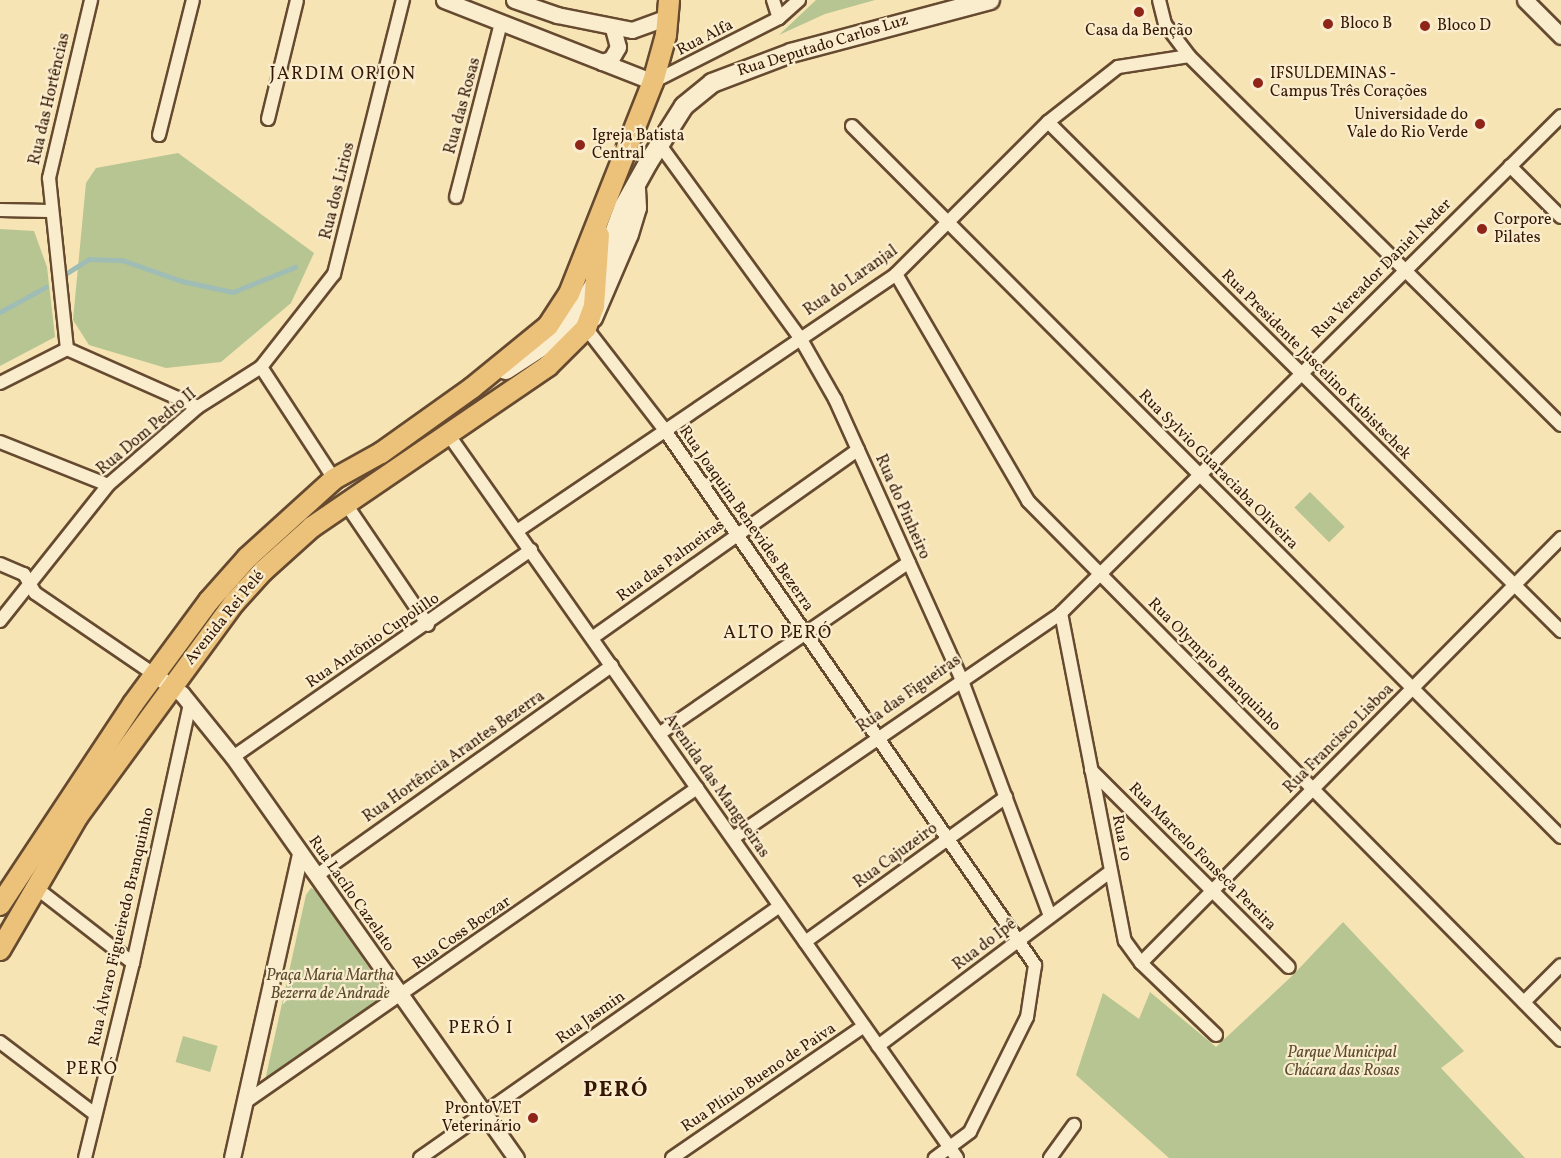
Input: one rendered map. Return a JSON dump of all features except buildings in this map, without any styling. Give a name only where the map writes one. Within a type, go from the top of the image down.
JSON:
[{"type":"main road","name":"Rua Deputado Carlos Luz","points":[[472,388],[549,342],[571,320],[596,282],[636,184],[684,106],[712,83],[791,53],[990,0]]},
{"type":"main road","name":"Avenida Rei Pelé","points":[[0,950],[35,887],[209,601],[247,558],[334,479],[381,453],[472,388],[548,326],[569,294],[653,82],[668,9]]},
{"type":"main road","points":[[589,325],[629,234],[637,208],[636,184]]},
{"type":"main road","name":"Rua Deputado Carlos Luz","points":[[589,325],[604,203]]},
{"type":"main road","name":"Avenida Rei Pelé","points":[[0,905],[21,868],[163,680],[263,571],[298,538],[548,366],[589,325]]},
{"type":"street","name":"Rua das Hortências","points":[[67,349],[49,211],[49,178],[58,129],[91,0]]},
{"type":"street","points":[[159,135],[193,0]]},
{"type":"street","points":[[268,119],[297,0]]},
{"type":"street","name":"Rua dos Lirios","points":[[261,367],[334,274],[403,0]]},
{"type":"street","points":[[444,0],[653,82]]},
{"type":"street","points":[[514,0],[613,27],[640,28],[668,9]]},
{"type":"street","points":[[773,0],[779,18]]},
{"type":"street","name":"Rua Alfa","points":[[653,82],[779,18],[799,0]]},
{"type":"street","points":[[1159,0],[1165,24],[1189,56],[1561,425]]},
{"type":"street","points":[[1525,0],[1561,36]]},
{"type":"street","name":"Rua das Rosas","points":[[456,197],[501,23]]},
{"type":"street","points":[[602,62],[611,59],[618,47],[613,27]]},
{"type":"street","name":"Rua do Laranjal","points":[[517,531],[799,336],[896,274],[1048,122],[1118,66],[1189,56]]},
{"type":"street","name":"Rua Vereador Daniel Neder","points":[[1101,574],[1561,116]]},
{"type":"street","name":"Rua Presidente Juscelino Kubistschek","points":[[1048,122],[1561,631]]},
{"type":"street","name":"Rua Sylvio Guaraciaba Oliveira","points":[[852,126],[1561,837]]},
{"type":"street","name":"Rua do Pinheiro","points":[[660,145],[799,336],[858,450],[961,678],[1050,916]]},
{"type":"street","points":[[1510,166],[1561,217]]},
{"type":"street","points":[[0,210],[49,211]]},
{"type":"street","name":"Rua Olympio Branquinho","points":[[896,274],[1028,501],[1561,1040]]},
{"type":"street","name":"Rua Joaquim Benevides Bezerra","points":[[589,325],[664,429],[1035,965],[1027,1017],[970,1132],[953,1153],[935,1158]]},
{"type":"street","points":[[0,383],[67,349],[198,407]]},
{"type":"street","points":[[261,367],[334,479]]},
{"type":"street","name":"Rua Dom Pedro II","points":[[0,621],[108,485],[198,407],[261,367]]},
{"type":"street","name":"Avenida das Mangueiras","points":[[448,434],[953,1153]]},
{"type":"street","points":[[0,442],[108,485]]},
{"type":"street","name":"Rua das Palmeiras","points":[[592,638],[858,450]]},
{"type":"street","points":[[346,504],[428,625]]},
{"type":"street","name":"Rua Francisco Lisboa","points":[[1141,963],[1561,538]]},
{"type":"street","name":"Rua Antônio Cupolillo","points":[[233,757],[428,625],[531,550]]},
{"type":"street","points":[[659,734],[909,562]]},
{"type":"street","points":[[0,564],[24,574],[34,592],[163,680]]},
{"type":"street","name":"Rua das Figueiras","points":[[733,838],[961,678],[1061,613],[1101,574]]},
{"type":"street","name":"Rua 10","points":[[1061,613],[1125,941],[1141,963],[1216,1035]]},
{"type":"street","name":"Rua Hortência Arantes Bezerra","points":[[316,876],[612,666]]},
{"type":"street","name":"Rua Lacílo Cazelato","points":[[163,680],[190,704],[233,757],[516,1158]]},
{"type":"street","name":"Rua Álvaro Figueiredo Branquinho","points":[[85,1158],[133,963],[190,704]]},
{"type":"street","name":"Rua Marcelo Fonseca Pereira","points":[[1091,770],[1290,967]]},
{"type":"street","name":"Rua Coss Boczar","points":[[244,1103],[697,788]]},
{"type":"street","name":"Rua Cajuzeiro","points":[[805,942],[1006,797]]},
{"type":"street","points":[[232,1158],[300,853]]},
{"type":"street","name":"Rua do Ipê","points":[[878,1046],[1111,872]]},
{"type":"street","points":[[35,887],[133,963]]},
{"type":"street","name":"Rua Jasmin","points":[[420,1158],[780,906]]},
{"type":"street","points":[[1524,1002],[1561,965]]},
{"type":"street","name":"Rua Plínio Bueno de Paiva","points":[[672,1158],[864,1026]]},
{"type":"street","points":[[0,1042],[94,1114]]},
{"type":"street","points":[[1050,1158],[1074,1125]]},
{"type":"green space","points":[[816,0],[875,0],[825,14],[779,35]]},
{"type":"green space","points":[[178,153],[314,253],[291,303],[221,362],[166,368],[89,345],[73,320],[86,183],[96,168]]},
{"type":"green space","points":[[0,229],[34,231],[47,267],[55,337],[0,366]]},
{"type":"green space","points":[[569,334],[547,360],[313,518],[231,594],[173,666],[228,592],[310,516],[531,368]]},
{"type":"green space","points":[[1310,492],[1345,527],[1329,542],[1294,508]]},
{"type":"green space","name":"Praça Maria Martha Bezerra de Andrade","points":[[311,888],[317,891],[388,996],[264,1085],[306,895]]},
{"type":"green space","name":"Parque Municipal Chácara das Rosas","points":[[1343,922],[1464,1051],[1441,1068],[1525,1158],[1169,1158],[1076,1075],[1103,993],[1139,1019],[1150,992],[1216,1047],[1292,976]]},
{"type":"green space","points":[[183,1036],[218,1046],[210,1072],[176,1062]]},
{"type":"waterway","points":[[67,273],[89,259],[122,260],[182,281],[233,292],[295,267]]},
{"type":"waterway","points":[[0,312],[46,287]]},
{"type":"place","name":"Casa da Benção","points":[[1139,12]]},
{"type":"place","name":"Bloco B","points":[[1328,24]]},
{"type":"place","name":"Bloco D","points":[[1425,26]]},
{"type":"place","name":"IFSULDEMINAS - Campus Três Corações","points":[[1258,83]]},
{"type":"place","name":"Universidade do Vale do Rio Verde","points":[[1480,124]]},
{"type":"place","name":"Igreja Batista Central","points":[[580,145]]},
{"type":"place","name":"Corpore Pilates","points":[[1482,229]]},
{"type":"place","name":"ProntoVET Veterinário","points":[[533,1118]]},
{"type":"district","name":"JARDIM ORION","points":[[343,75]]},
{"type":"district","name":"ALTO PERÓ","points":[[778,634]]},
{"type":"district","name":"PERÓ I","points":[[481,1029]]},
{"type":"district","name":"PERÓ","points":[[92,1070]]},
{"type":"district","name":"PERÓ","points":[[616,1091]]}]
